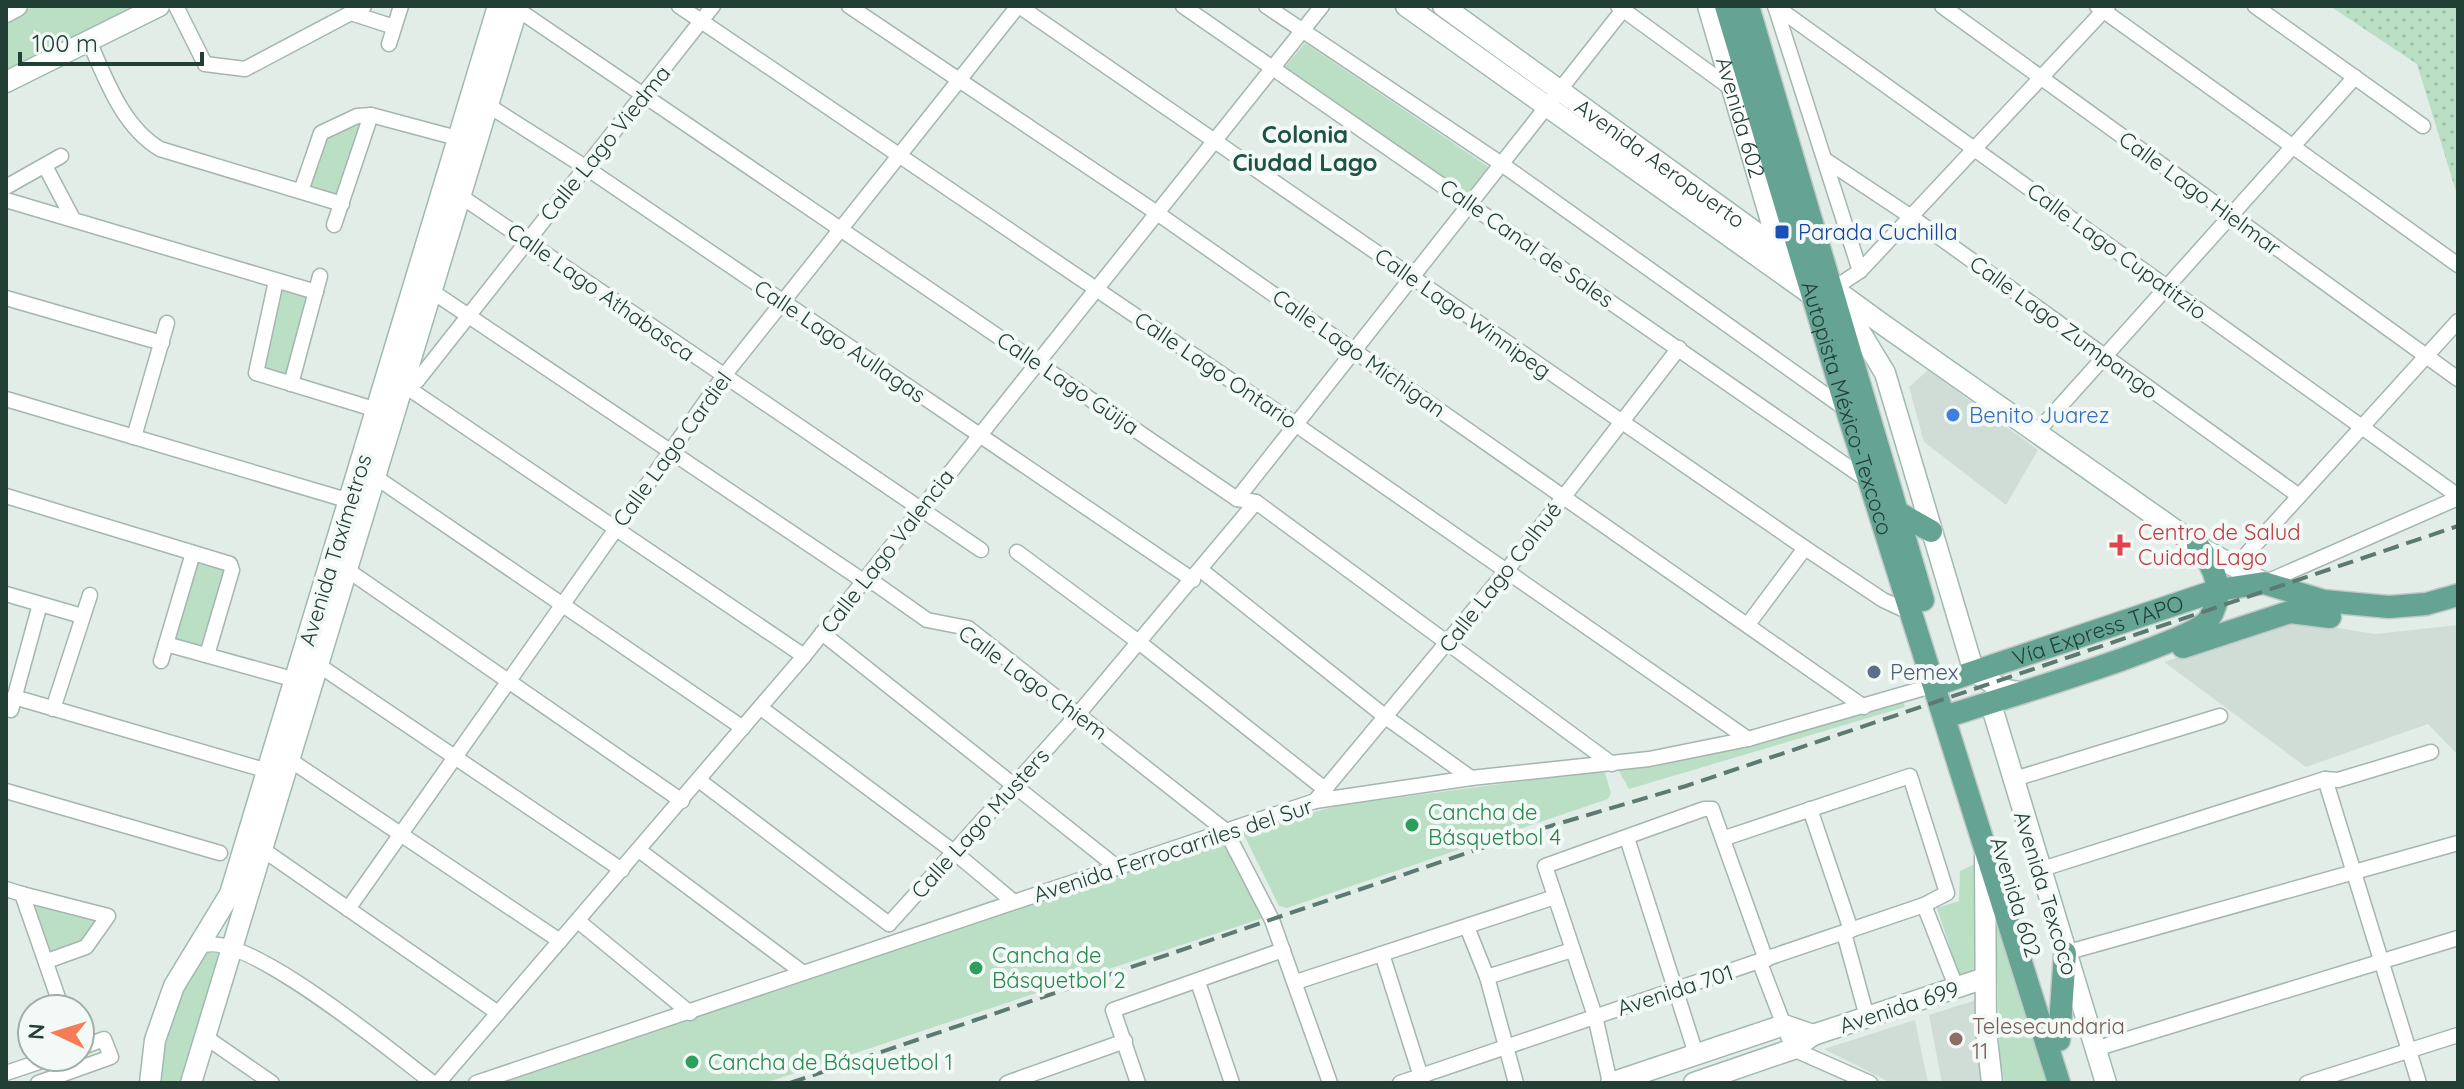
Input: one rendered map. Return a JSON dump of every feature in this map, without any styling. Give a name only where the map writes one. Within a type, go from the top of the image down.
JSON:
[{"type":"main road","points":[[6,12],[17,6]]},
{"type":"main road","points":[[9,79],[159,6]]},
{"type":"main road","name":"Avenida Aeropuerto","points":[[1406,6],[1546,107],[1827,297],[1885,326],[2198,546],[2269,585]]},
{"type":"main road","name":"Avenida Aeropuerto","points":[[1443,6],[1805,267]]},
{"type":"main road","name":"Avenida 602","points":[[1708,6],[1771,221],[1805,267]]},
{"type":"main road","name":"Autopista México-Texcoco","points":[[1726,6],[1805,267],[1827,297],[1847,410],[1911,613],[1942,683]]},
{"type":"main road","name":"Autopista México-Texcoco","points":[[1748,6],[1827,297],[1895,511],[1952,714]]},
{"type":"main road","name":"Avenida Taxímetros","points":[[191,1083],[230,947],[230,894],[377,410],[434,250],[459,195],[511,7]]},
{"type":"main road","name":"Avenida Taxímetros","points":[[150,1083],[155,1040],[162,1016],[190,956],[229,918],[262,849],[430,290],[434,250],[457,138],[511,7]]},
{"type":"main road","points":[[1827,297],[1857,327],[1874,353],[1888,384],[1974,672],[2002,689],[2019,692]]},
{"type":"main road","points":[[1874,353],[1883,357],[1891,350],[1885,326]]},
{"type":"main road","points":[[1895,511],[1931,531]]},
{"type":"main road","points":[[1952,714],[2130,657],[2202,626],[2213,608],[2218,590],[2214,568],[2198,546]]},
{"type":"main road","points":[[2269,585],[2324,601],[2389,607],[2426,604],[2458,595]]},
{"type":"main road","name":"Vía Express TAPO","points":[[1942,683],[2218,590],[2269,585]]},
{"type":"main road","points":[[2130,657],[2150,658],[2298,611],[2369,621],[2405,621],[2458,611]]},
{"type":"main road","name":"Avenida Texcoco","points":[[1990,701],[2011,780],[2106,1083]]},
{"type":"main road","name":"Avenida 602","points":[[1952,714],[1986,845],[2059,1083]]},
{"type":"main road","name":"Avenida 602","points":[[1952,714],[2071,1083]]},
{"type":"main road","name":"Avenida 602","points":[[1986,845],[1985,978],[1992,1083]]},
{"type":"main road","points":[[2059,1040],[2065,953]]},
{"type":"main road","name":"Avenida 699","points":[[1694,1083],[1793,1049],[1813,1035],[1985,978]]},
{"type":"main road","points":[[1611,1083],[1784,1025]]},
{"type":"main road","name":"Avenida 699","points":[[1784,1025],[1813,1035]]},
{"type":"street","points":[[176,6],[205,64],[245,69]]},
{"type":"street","points":[[389,44],[401,6]]},
{"type":"street","name":"Calle Lago Ontario","points":[[679,6],[1295,424],[1748,739]]},
{"type":"street","name":"Calle Lago Viedma","points":[[402,384],[417,381],[713,6]]},
{"type":"street","name":"Calle Lago Michigan","points":[[849,6],[1157,213],[1749,623],[1864,707]]},
{"type":"street","name":"Calle Lago Cardiel","points":[[348,909],[560,604],[723,377],[1018,6]]},
{"type":"street","name":"Calle Lago Winnipeg","points":[[1018,6],[1805,548],[1883,600],[1911,613]]},
{"type":"street","name":"Calle Canal de Sales","points":[[1183,6],[1870,482]]},
{"type":"street","points":[[1266,6],[1503,165],[1847,410]]},
{"type":"street","name":"Calle Lago Valencia","points":[[435,1083],[640,851],[804,656],[1322,6]]},
{"type":"street","points":[[1775,6],[1860,271]]},
{"type":"street","name":"Calle Lago Cupatitzio","points":[[1775,6],[2458,497]]},
{"type":"street","name":"Calle Lago Hielmar","points":[[1942,6],[2458,379]]},
{"type":"street","points":[[2255,6],[2423,126]]},
{"type":"street","name":"Calle Lago Güija","points":[[511,7],[644,94],[1237,499],[1256,502],[1612,764]]},
{"type":"street","points":[[1237,499],[1503,165],[1622,7],[1732,89]]},
{"type":"street","points":[[1827,297],[1860,271],[2103,8],[2458,265]]},
{"type":"street","points":[[235,85],[245,69],[357,9],[394,27]]},
{"type":"street","points":[[89,41],[130,123],[145,140],[160,149],[342,204]]},
{"type":"street","points":[[2037,432],[2355,77]]},
{"type":"street","name":"Calle Lago Aullagas","points":[[486,104],[585,167],[979,435],[1197,575],[1471,778]]},
{"type":"street","points":[[301,191],[321,133],[357,116],[371,115],[457,138]]},
{"type":"street","points":[[334,225],[371,115]]},
{"type":"street","points":[[6,187],[61,156]]},
{"type":"street","name":"Calle Lago Zumpango","points":[[1827,161],[1910,216],[2299,496]]},
{"type":"street","points":[[45,166],[73,219]]},
{"type":"street","name":"Calle Lago Athabasca","points":[[459,195],[981,550]]},
{"type":"street","points":[[6,200],[316,292]]},
{"type":"street","points":[[291,384],[320,276]]},
{"type":"street","points":[[276,281],[256,371],[377,410]]},
{"type":"street","name":"Calle Lago Chiem","points":[[430,290],[668,453],[862,580],[876,584],[927,620],[968,628],[1226,831]]},
{"type":"street","points":[[6,298],[162,343]]},
{"type":"street","points":[[2234,568],[2458,321]]},
{"type":"street","points":[[134,437],[167,323]]},
{"type":"street","name":"Calle Lago Colhué","points":[[1321,796],[1507,570],[1679,348]]},
{"type":"street","points":[[402,384],[804,656]]},
{"type":"street","points":[[6,399],[350,501]]},
{"type":"street","points":[[374,476],[743,728]]},
{"type":"street","points":[[6,496],[228,562],[232,568],[207,655]]},
{"type":"street","points":[[2269,585],[2458,497]]},
{"type":"street","name":"Calle Lago Musters","points":[[889,924],[1140,643],[1256,502]]},
{"type":"street","points":[[1749,623],[1805,548]]},
{"type":"street","points":[[1017,552],[1140,643],[1321,796]]},
{"type":"street","points":[[161,661],[193,553]]},
{"type":"street","points":[[346,569],[682,801]]},
{"type":"street","points":[[6,594],[82,616]]},
{"type":"street","points":[[53,709],[90,595]]},
{"type":"street","points":[[40,604],[13,704],[53,709],[268,771]]},
{"type":"street","points":[[822,633],[1118,868]]},
{"type":"street","points":[[166,644],[296,680]]},
{"type":"street","points":[[317,664],[622,870]]},
{"type":"street","name":"Avenida Ferrocarriles del Sur","points":[[476,1083],[1118,868],[1321,796],[1612,764],[1748,739],[1942,683]]},
{"type":"street","points":[[761,708],[954,852],[1014,902]]},
{"type":"street","points":[[2011,780],[2220,716]]},
{"type":"street","points":[[2039,870],[2325,779],[2338,780],[2431,752]]},
{"type":"street","points":[[290,760],[560,941]]},
{"type":"street","name":"Avenida 701","points":[[1400,1083],[1422,1079],[1508,1046],[1763,961],[1924,905],[1947,893],[1910,776],[1810,809]]},
{"type":"street","points":[[2325,779],[2419,1083]]},
{"type":"street","points":[[700,781],[889,924],[895,943]]},
{"type":"street","points":[[6,791],[220,853]]},
{"type":"street","points":[[1611,1083],[1595,1016],[1545,866],[1704,809],[1712,809],[1725,838],[1793,1049]]},
{"type":"street","points":[[1725,838],[1810,809],[1848,931],[1867,1017]]},
{"type":"street","points":[[1226,831],[1283,950],[1330,1083]]},
{"type":"street","points":[[1627,838],[1678,988],[1696,1054]]},
{"type":"street","points":[[2065,953],[2457,842]]},
{"type":"street","points":[[262,849],[498,1013]]},
{"type":"street","points":[[640,851],[802,972]]},
{"type":"street","points":[[6,889],[108,916],[86,947],[47,961]]},
{"type":"street","points":[[22,894],[57,993]]},
{"type":"street","points":[[1296,982],[1555,897]]},
{"type":"street","points":[[1924,905],[1957,989]]},
{"type":"street","points":[[578,921],[690,1013]]},
{"type":"street","points":[[1467,927],[1487,977],[1516,1083]]},
{"type":"street","points":[[2095,1049],[2458,938]]},
{"type":"street","points":[[190,956],[207,942],[259,958],[435,1083]]},
{"type":"street","points":[[1138,1083],[1113,1010],[1283,950]]},
{"type":"street","points":[[1487,977],[1572,950]]},
{"type":"street","points":[[1382,954],[1422,1079]]},
{"type":"street","points":[[1198,982],[1232,1083]]},
{"type":"street","points":[[2307,1083],[2458,1035]]},
{"type":"street","points":[[204,1036],[272,1083]]},
{"type":"street","points":[[96,1042],[104,1039],[111,1057],[96,1062]]},
{"type":"street","points":[[1007,1083],[1041,1077],[1125,1041]]},
{"type":"street","name":"Avenida 699","points":[[1793,1049],[1849,1079],[1870,1083]]},
{"type":"street","points":[[38,1083],[66,1073]]},
{"type":"shaded area","name":"Benito Juarez","points":[[1928,370],[2038,450],[2006,505],[1924,442],[1909,387]]},
{"type":"shaded area","points":[[2290,620],[2375,634],[2458,625],[2458,755],[2428,724],[2306,767],[2164,662]]},
{"type":"shaded area","name":"Telesecundaria 11","points":[[1976,1000],[1983,1083],[1942,1083],[1929,1015]]},
{"type":"shaded area","points":[[1915,1020],[1928,1083],[1891,1083],[1824,1049]]},
{"type":"green space","points":[[35,6],[143,6],[6,72],[6,20]]},
{"type":"green space","points":[[2330,6],[2458,6],[2458,198],[2417,64]]},
{"type":"green space","points":[[1305,43],[1490,168],[1467,194],[1284,68]]},
{"type":"green space","points":[[361,119],[363,127],[340,196],[307,188],[324,136]]},
{"type":"green space","points":[[281,289],[309,297],[286,376],[260,367]]},
{"type":"green space","points":[[199,558],[227,566],[203,646],[197,651],[171,644],[193,562]]},
{"type":"green space","points":[[1903,701],[1905,707],[1629,789],[1619,771],[1621,767],[1728,747]]},
{"type":"green space","points":[[1597,771],[1605,773],[1611,793],[1608,799],[1287,908],[1279,906],[1244,835],[1248,830],[1336,806]]},
{"type":"green space","points":[[1225,837],[1263,918],[765,1083],[499,1083]]},
{"type":"green space","points":[[1981,861],[1978,962],[1972,971],[1959,975],[1937,908],[1959,901],[1960,871]]},
{"type":"green space","points":[[28,901],[97,921],[81,942],[48,956]]},
{"type":"green space","points":[[1995,902],[2054,1083],[2005,1083],[2000,1066]]},
{"type":"green space","points":[[218,950],[223,959],[185,1083],[158,1083],[161,1037],[200,952]]},
{"type":"railway","points":[[790,1083],[1520,835],[1686,786],[2458,526]]},
{"type":"place","name":"Parada Cuchilla","points":[[1782,232]]},
{"type":"place","name":"Benito Juarez","points":[[1953,415]]},
{"type":"place","name":"Centro de Salud Cuidad Lago","points":[[2120,545]]},
{"type":"place","name":"Pemex","points":[[1874,672]]},
{"type":"place","name":"Cancha de Básquetbol 4","points":[[1412,825]]},
{"type":"place","name":"Cancha de Básquetbol 2","points":[[976,968]]},
{"type":"place","name":"Telesecundaria 11","points":[[1956,1039]]},
{"type":"place","name":"Cancha de Básquetbol 1","points":[[692,1062]]},
{"type":"district","name":"Colonia Ciudad Lago","points":[[1305,149]]}]
